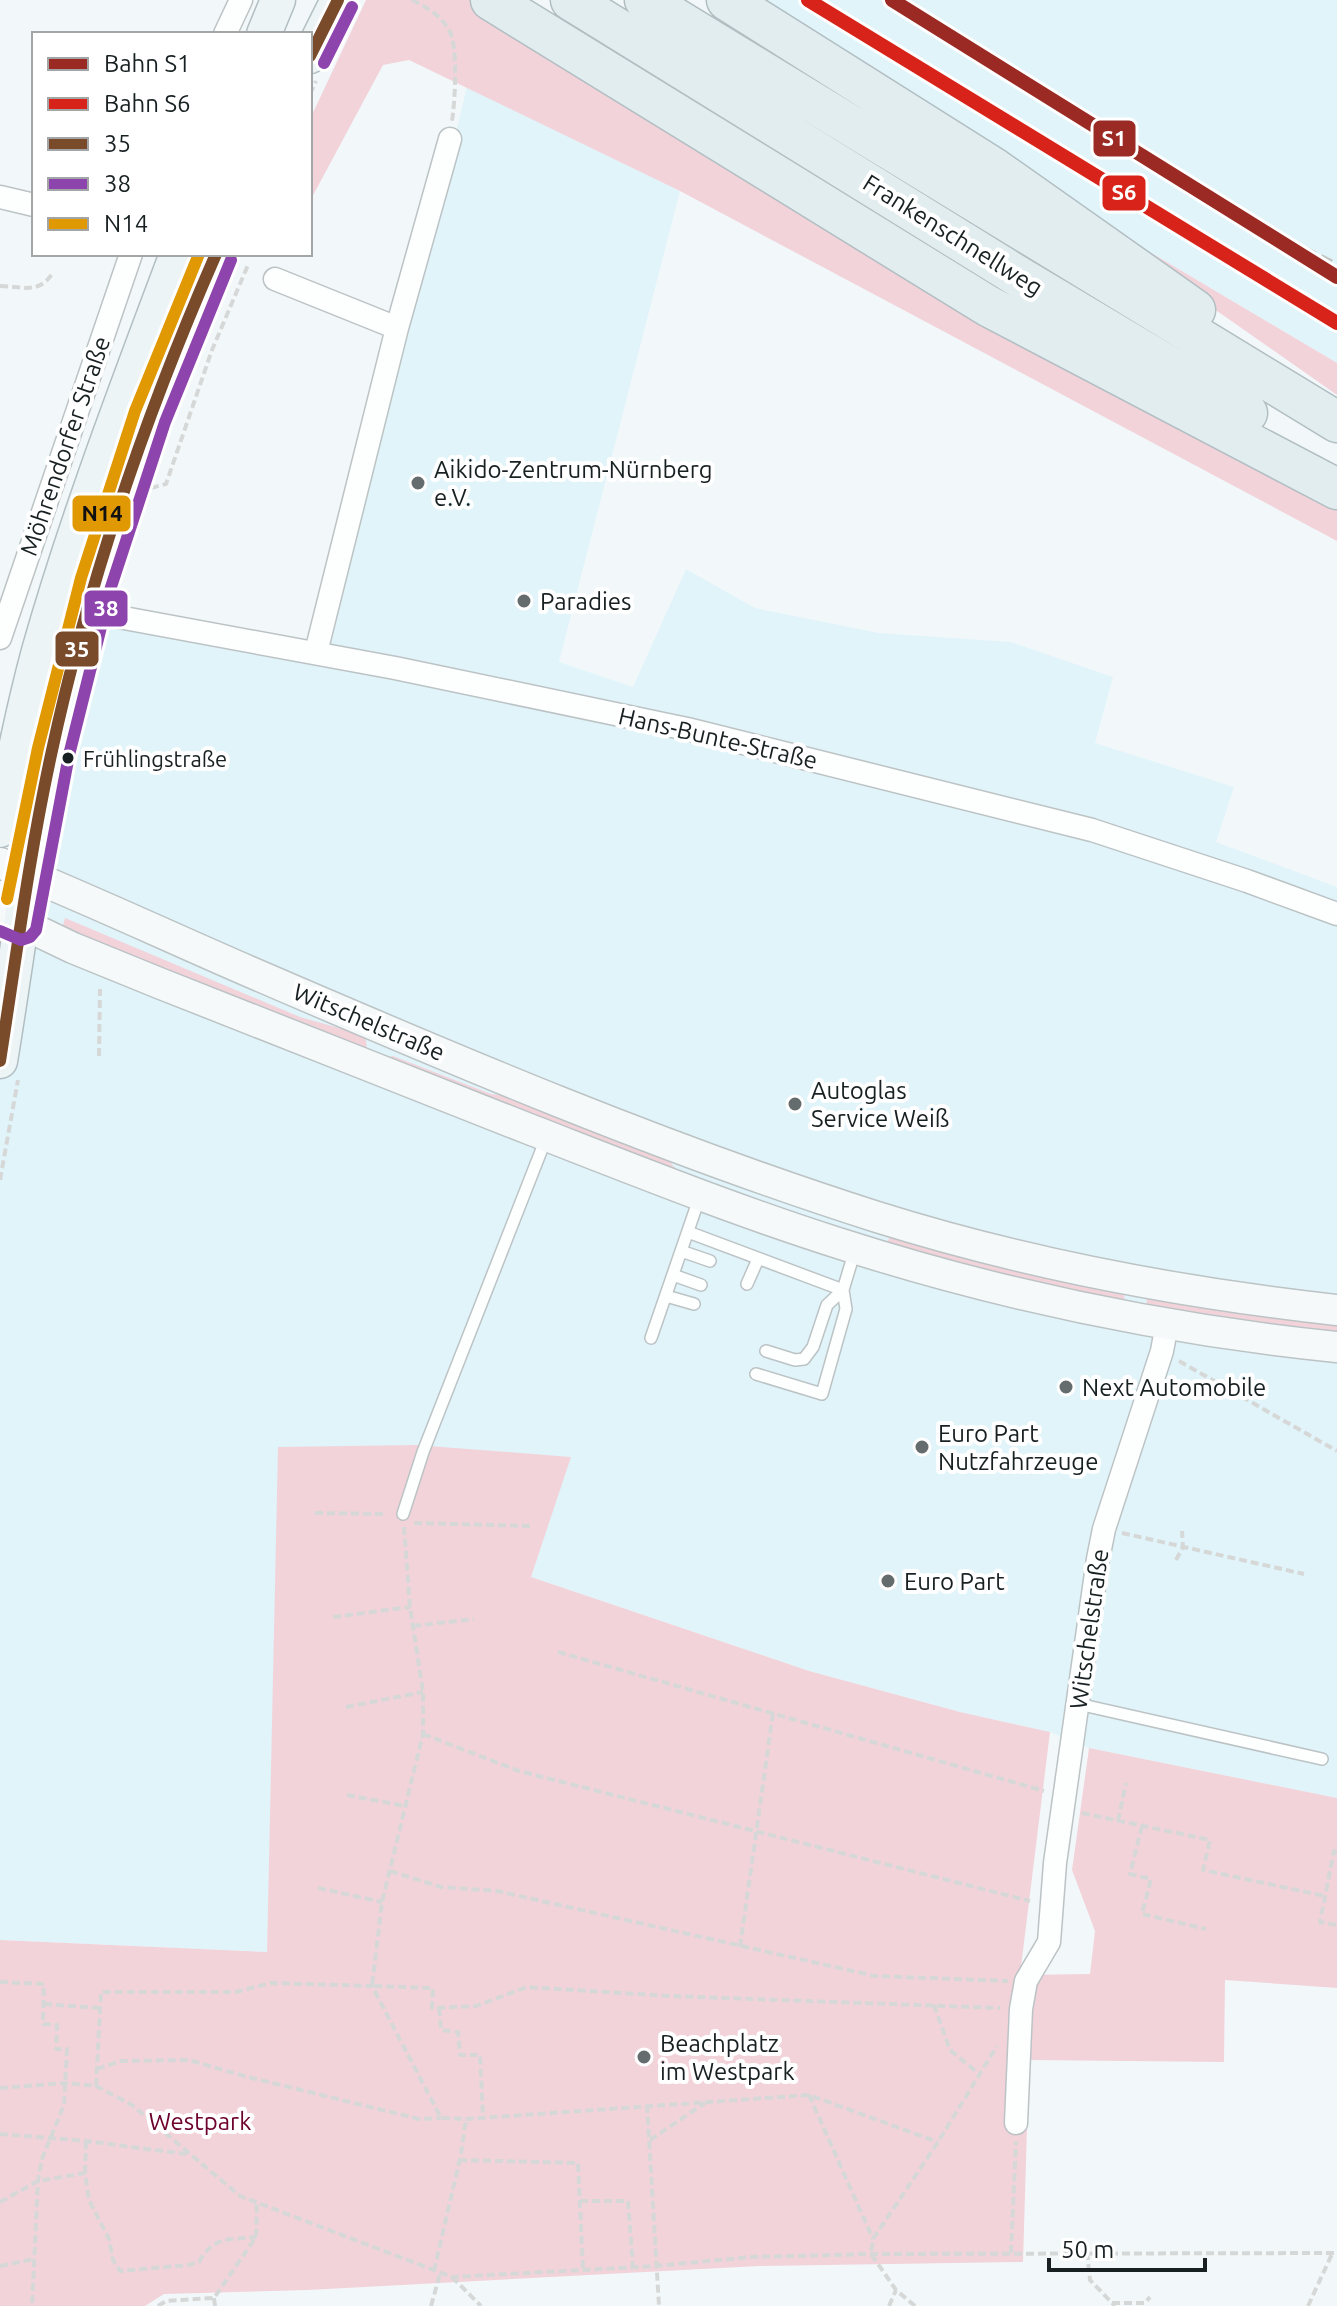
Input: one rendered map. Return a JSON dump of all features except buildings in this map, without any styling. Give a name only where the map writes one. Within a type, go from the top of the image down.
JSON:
[{"type":"highway","name":"Frankenschnellweg","points":[[571,0],[1019,277],[1337,467]]},
{"type":"highway","name":"Frankenschnellweg","points":[[645,0],[1328,417]]},
{"type":"highway","points":[[727,0],[902,108],[1116,252],[1201,314],[1328,417]]},
{"type":"highway","points":[[498,4],[988,306],[1337,489]]},
{"type":"main road","points":[[265,32],[278,0]]},
{"type":"main road","points":[[312,52],[338,0]]},
{"type":"main road","points":[[0,1061],[15,869],[51,754],[86,611],[151,404],[177,256]]},
{"type":"main road","points":[[0,830],[38,653],[215,256]]},
{"type":"street","points":[[226,32],[241,0]]},
{"type":"street","points":[[316,652],[397,328],[450,139]]},
{"type":"street","points":[[0,197],[32,205]]},
{"type":"street","name":"Möhrendorfer Straße","points":[[0,638],[130,256]]},
{"type":"street","points":[[275,279],[397,328]]},
{"type":"street","name":"Hans-Bunte-Straße","points":[[86,611],[316,652],[687,729],[1092,830],[1337,914]]},
{"type":"street","name":"Witschelstraße","points":[[15,869],[392,1032],[713,1160],[881,1218],[1108,1275],[1254,1300],[1337,1310]]},
{"type":"street","name":"Witschelstraße","points":[[11,919],[103,961],[547,1136],[701,1195],[863,1250],[1164,1338],[1337,1347]]},
{"type":"street","points":[[375,1068],[392,1032]]},
{"type":"street","points":[[701,1195],[713,1160]]},
{"type":"street","points":[[863,1250],[881,1218]]},
{"type":"street","name":"Witschelstraße","points":[[1026,1981],[1049,1942],[1064,1802],[1104,1529],[1164,1338]]},
{"type":"street","points":[[1016,2123],[1021,2009],[1026,1981]]},
{"type":"lane","points":[[403,1514],[423,1452],[547,1136]]},
{"type":"lane","points":[[651,1338],[701,1195]]},
{"type":"lane","points":[[688,1232],[843,1290]]},
{"type":"lane","points":[[766,1351],[795,1360],[804,1359],[813,1347],[827,1305],[843,1290],[863,1250]]},
{"type":"lane","points":[[681,1251],[710,1261]]},
{"type":"lane","points":[[737,1271],[749,1280],[758,1259]]},
{"type":"lane","points":[[673,1275],[701,1285]]},
{"type":"lane","points":[[756,1374],[822,1394],[846,1309],[843,1290]]},
{"type":"lane","points":[[666,1296],[694,1304]]},
{"type":"lane","points":[[1078,1704],[1322,1759]]},
{"type":"path","points":[[412,0],[427,7],[451,32],[455,106],[450,139]]},
{"type":"path","points":[[151,404],[220,300],[221,279],[232,256]]},
{"type":"path","points":[[126,479],[152,488],[166,484],[212,350],[248,265]]},
{"type":"path","points":[[0,286],[27,290],[46,283],[52,274]]},
{"type":"path","points":[[99,1056],[100,989]]},
{"type":"path","points":[[1164,1338],[1337,1451]]},
{"type":"path","points":[[315,1513],[403,1514]]},
{"type":"path","points":[[441,2118],[372,1986],[382,1902],[423,1734],[423,1692],[412,1626],[404,1523],[532,1526]]},
{"type":"path","points":[[1104,1529],[1304,1574]]},
{"type":"path","points":[[1176,1560],[1183,1547],[1182,1531]]},
{"type":"path","points":[[333,1617],[410,1607]]},
{"type":"path","points":[[412,1626],[474,1619]]},
{"type":"path","points":[[558,1652],[1039,1789],[1064,1802],[1118,1821],[1210,1840],[1203,1870],[1325,1896]]},
{"type":"path","points":[[346,1707],[423,1692]]},
{"type":"path","points":[[740,1947],[773,1713]]},
{"type":"path","points":[[423,1734],[519,1771],[1052,1907]]},
{"type":"path","points":[[1118,1821],[1126,1783]]},
{"type":"path","points":[[347,1795],[405,1806]]},
{"type":"path","points":[[1142,1826],[1130,1874],[1151,1879],[1142,1914],[1206,1929]]},
{"type":"path","points":[[1337,1852],[1334,1851],[1320,1922],[1337,1925]]},
{"type":"path","points":[[390,1871],[441,1887],[497,1891],[875,1976],[1026,1981]]},
{"type":"path","points":[[318,1888],[382,1902]]},
{"type":"path","points":[[0,1982],[44,1984],[43,2024],[57,2025],[56,2049],[67,2049],[64,2105],[42,2159],[38,2181],[32,2306]]},
{"type":"path","points":[[96,2086],[101,1992],[236,1992],[271,1983],[433,1988],[432,2008],[439,2008],[476,2006],[527,1987],[1021,2009]]},
{"type":"path","points":[[44,2004],[100,2008]]},
{"type":"path","points":[[934,2005],[950,2050],[978,2073]]},
{"type":"path","points":[[439,2008],[441,2030],[458,2032],[460,2055],[480,2055],[483,2117]]},
{"type":"path","points":[[915,2306],[896,2290],[871,2254],[873,2239],[1021,2009]]},
{"type":"path","points":[[97,2069],[121,2061],[189,2060],[419,2119],[466,2119],[809,2095],[938,2142]]},
{"type":"path","points":[[0,2088],[66,2083],[96,2086],[132,2105],[240,2196],[452,2277],[583,2271],[752,2257],[1087,2252],[1335,2253],[1308,2306]]},
{"type":"path","points":[[809,2095],[873,2239]]},
{"type":"path","points":[[649,2140],[707,2101]]},
{"type":"path","points":[[647,2105],[659,2306]]},
{"type":"path","points":[[431,2306],[466,2119]]},
{"type":"path","points":[[1011,2254],[1016,2123]]},
{"type":"path","points":[[0,2134],[189,2154]]},
{"type":"path","points":[[86,2141],[85,2173],[89,2200],[109,2239],[113,2260],[120,2271],[188,2265],[199,2262],[207,2248],[217,2241],[256,2237]]},
{"type":"path","points":[[459,2160],[578,2163],[583,2271]]},
{"type":"path","points":[[0,2202],[38,2181],[85,2173]]},
{"type":"path","points":[[580,2201],[628,2201],[634,2267]]},
{"type":"path","points":[[215,2306],[214,2298],[256,2237],[257,2203]]},
{"type":"path","points":[[1087,2252],[1090,2280],[1113,2305],[1145,2303],[1150,2297]]},
{"type":"path","points":[[0,2266],[34,2259]]},
{"type":"path","points":[[452,2277],[481,2306]]},
{"type":"path","points":[[889,2306],[896,2290]]},
{"type":"path","points":[[158,2306],[166,2301],[214,2298]]},
{"type":"shaded area","points":[[751,0],[1337,0],[1337,363],[1116,232]]},
{"type":"shaded area","points":[[467,87],[680,191],[559,662],[633,687],[686,569],[755,608],[879,633],[1011,642],[1113,677],[1095,743],[1234,787],[1216,842],[1337,887],[1337,1798],[1089,1748],[1050,1732],[960,1712],[809,1671],[531,1577],[570,1457],[279,1447],[267,1952],[0,1940],[0,974],[79,608],[330,643]]},
{"type":"green space","points":[[366,0],[470,0],[1337,498],[1337,541],[680,191],[409,60],[383,65],[312,197],[312,115]]},
{"type":"green space","points":[[1116,232],[1337,363],[1337,395],[1123,245]]},
{"type":"green space","points":[[65,918],[300,1017],[360,1034],[366,1040],[367,1050],[62,929]]},
{"type":"green space","points":[[389,1057],[491,1094],[516,1097],[666,1158],[679,1172],[389,1062]]},
{"type":"green space","points":[[892,1233],[1121,1289],[1124,1301],[1122,1306],[886,1244]]},
{"type":"green space","points":[[1147,1297],[1337,1321],[1337,1336],[1146,1310]]},
{"type":"green space","name":"Westpark","points":[[416,1445],[571,1457],[531,1577],[809,1671],[960,1712],[1050,1732],[1020,1975],[1090,1974],[1095,1931],[1072,1870],[1089,1748],[1337,1798],[1337,1988],[1225,1980],[1224,2062],[1029,2060],[1023,2262],[759,2266],[308,2290],[164,2294],[145,2306],[0,2306],[0,1940],[267,1952],[278,1447]]},
{"type":"railway","points":[[1179,179],[1253,224],[1337,265]]},
{"type":"rail line","name":"S6","points":[[808,0],[1337,323]]},
{"type":"rail line","name":"S1","points":[[892,0],[1337,277]]},
{"type":"transit line","name":"35","points":[[312,52],[338,0]]},
{"type":"transit line","name":"38","points":[[324,63],[352,7]]},
{"type":"transit line","name":"N14","points":[[7,899],[38,748],[81,578],[135,411],[198,256]]},
{"type":"transit line","name":"35","points":[[0,1061],[43,793],[82,627],[142,438],[215,256]]},
{"type":"transit line","name":"38","points":[[0,931],[21,940],[30,937],[36,930],[69,755],[111,587],[165,422],[231,260]]},
{"type":"place","name":"Aikido-Zentrum-Nürnberg e.V.","points":[[418,483]]},
{"type":"place","name":"Paradies","points":[[524,601]]},
{"type":"place","name":"Frühlingstraße","points":[[68,758]]},
{"type":"place","name":"Autoglas Service Weiß","points":[[795,1104]]},
{"type":"place","name":"Next Automobile","points":[[1066,1387]]},
{"type":"place","name":"Euro Part Nutzfahrzeuge","points":[[922,1447]]},
{"type":"place","name":"Euro Part","points":[[888,1581]]},
{"type":"place","name":"Beachplatz im Westpark","points":[[644,2057]]}]
